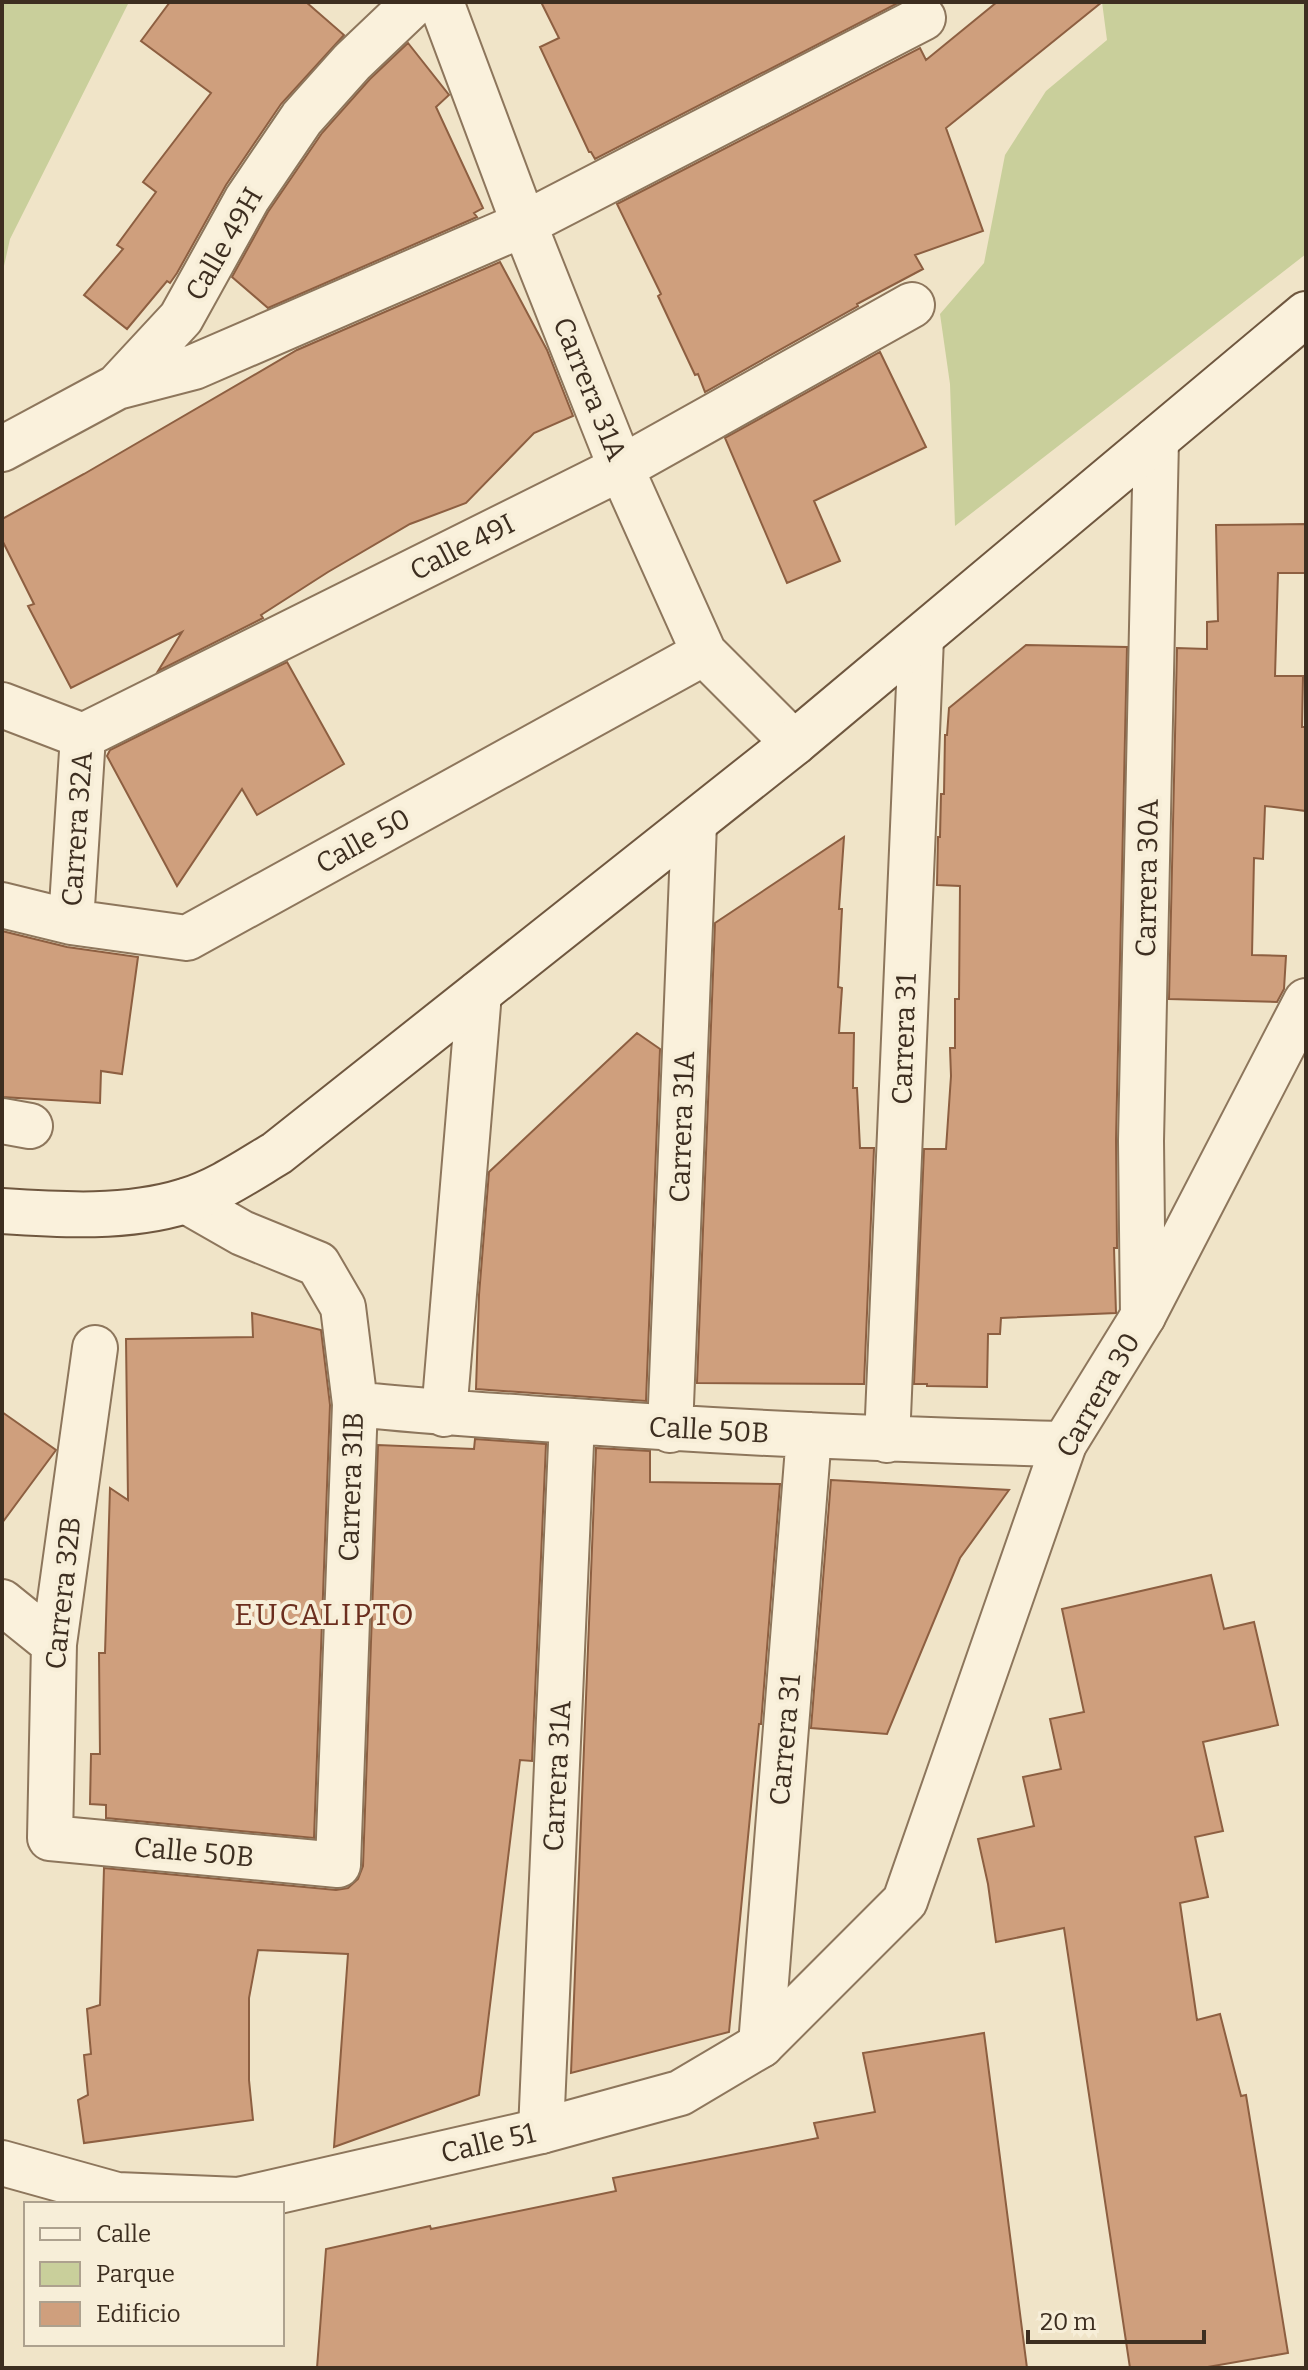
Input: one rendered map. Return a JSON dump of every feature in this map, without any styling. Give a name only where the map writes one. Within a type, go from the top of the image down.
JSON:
[{"type":"street","name":"Calle 49H","points":[[2,449],[117,387],[181,318],[247,199],[302,118],[352,62],[415,2]]},
{"type":"street","name":"Carrera 31A","points":[[441,2],[524,224],[621,468],[704,653],[794,743]]},
{"type":"street","points":[[117,387],[194,367],[524,224],[923,18]]},
{"type":"street","name":"Calle 49I","points":[[83,736],[621,468],[912,305]]},
{"type":"street","points":[[2,1211],[62,1215],[107,1213],[186,1201],[213,1190],[277,1153],[794,743],[1306,314]]},
{"type":"street","name":"Carrera 30A","points":[[1143,1316],[1141,1141],[1156,440]]},
{"type":"street","name":"Carrera 31","points":[[887,1440],[921,638]]},
{"type":"street","name":"Calle 50","points":[[2,905],[71,922],[187,938],[704,653]]},
{"type":"street","points":[[2,705],[83,736]]},
{"type":"street","name":"Carrera 32A","points":[[71,922],[83,736]]},
{"type":"street","name":"Carrera 31A","points":[[670,1430],[694,824]]},
{"type":"street","points":[[444,1414],[479,993]]},
{"type":"street","name":"Carrera 30","points":[[905,1901],[1064,1444],[1143,1316],[1306,1001]]},
{"type":"street","name":"Carrera 31B","points":[[186,1201],[242,1233],[318,1264],[343,1307],[355,1404],[338,1865]]},
{"type":"street","name":"Carrera 32B","points":[[50,1838],[54,1644],[95,1348]]},
{"type":"street","name":"Calle 50B","points":[[355,1404],[444,1414],[670,1430],[1064,1444]]},
{"type":"street","name":"Carrera 31A","points":[[541,2131],[572,1421]]},
{"type":"street","name":"Carrera 31","points":[[761,2045],[809,1435]]},
{"type":"street","points":[[2,1602],[54,1644]]},
{"type":"street","name":"Calle 50B","points":[[50,1838],[338,1865]]},
{"type":"street","name":"Calle 51","points":[[2,2163],[117,2195],[239,2200],[541,2131],[680,2093],[761,2045],[905,1901]]},
{"type":"green space","points":[[2,2],[129,2],[10,239],[2,275]]},
{"type":"green space","points":[[1102,2],[1306,2],[1306,254],[955,526],[950,384],[940,314],[984,263],[1005,155],[1046,91],[1107,40]]},
{"type":"building","points":[[170,2],[306,2],[344,35],[281,104],[226,185],[177,273],[127,329],[84,295],[123,249],[117,245],[156,192],[143,182],[211,93],[141,41]]},
{"type":"building","points":[[541,2],[898,3],[595,159],[540,47],[559,38]]},
{"type":"building","points":[[997,2],[1102,2],[946,128],[983,231],[915,255],[923,269],[705,392],[617,204],[920,48],[926,60]]},
{"type":"building","points":[[408,43],[449,95],[436,107],[483,208],[474,213],[477,217],[268,308],[232,277],[268,212],[322,133],[370,79]]},
{"type":"building","points":[[500,262],[547,350],[573,416],[534,433],[466,503],[410,524],[328,572],[261,615],[263,618],[158,671],[182,632],[71,688],[28,606],[34,604],[2,540],[2,519],[297,350]]},
{"type":"building","points":[[880,352],[926,447],[814,501],[840,561],[787,583],[725,438]]},
{"type":"building","points":[[1306,524],[1306,573],[1278,573],[1275,676],[1303,676],[1306,811],[1265,806],[1263,859],[1254,858],[1252,955],[1286,956],[1284,989],[1277,1002],[1169,999],[1177,648],[1207,649],[1207,622],[1218,621],[1216,525]]},
{"type":"building","points":[[1026,645],[1127,647],[1116,1140],[1117,1248],[1114,1248],[1116,1313],[1001,1318],[1000,1334],[988,1334],[987,1387],[927,1386],[914,1384],[924,1149],[946,1149],[950,1048],[955,1048],[955,999],[959,999],[960,886],[937,885],[945,735],[949,708]]},
{"type":"building","points":[[287,662],[344,764],[257,815],[242,789],[177,886],[107,756],[110,750]]},
{"type":"building","points":[[844,837],[839,909],[842,909],[838,987],[842,988],[839,1033],[854,1033],[853,1088],[857,1088],[860,1148],[874,1148],[864,1384],[697,1383],[715,923]]},
{"type":"building","points":[[2,931],[67,947],[138,957],[122,1074],[101,1071],[100,1103],[2,1097]]},
{"type":"building","points":[[637,1033],[660,1049],[646,1401],[476,1389],[479,1295],[489,1172]]},
{"type":"building","points":[[252,1313],[321,1330],[330,1405],[314,1838],[106,1818],[106,1805],[90,1804],[91,1754],[100,1754],[99,1653],[105,1653],[110,1488],[128,1500],[126,1339],[253,1337]]},
{"type":"building","points":[[2,1412],[56,1450],[2,1523]]},
{"type":"building","points":[[475,1439],[546,1444],[532,1761],[520,1760],[479,2095],[334,2147],[348,1954],[258,1950],[249,1998],[249,2080],[253,2120],[84,2143],[78,2100],[88,2095],[84,2055],[91,2054],[87,2009],[100,2005],[104,1868],[336,1890],[348,1888],[358,1879],[363,1866],[378,1445],[474,1449]]},
{"type":"building","points":[[596,1448],[650,1451],[650,1482],[780,1484],[761,1724],[729,2032],[571,2073]]},
{"type":"building","points":[[831,1480],[1009,1490],[960,1558],[887,1734],[811,1728]]},
{"type":"building","points":[[1211,1575],[1224,1629],[1254,1622],[1278,1725],[1203,1742],[1223,1831],[1195,1837],[1208,1897],[1180,1903],[1197,2020],[1220,2014],[1241,2096],[1246,2095],[1288,2353],[1202,2368],[1130,2368],[1064,1928],[996,1942],[978,1839],[1034,1826],[1023,1777],[1061,1769],[1050,1719],[1084,1712],[1062,1609]]},
{"type":"building","points":[[984,2033],[1027,2368],[317,2368],[326,2249],[616,2191],[613,2178],[818,2138],[814,2123],[875,2112],[863,2053]]},
{"type":"district","name":"EUCALIPTO","points":[[325,1615]]}]
